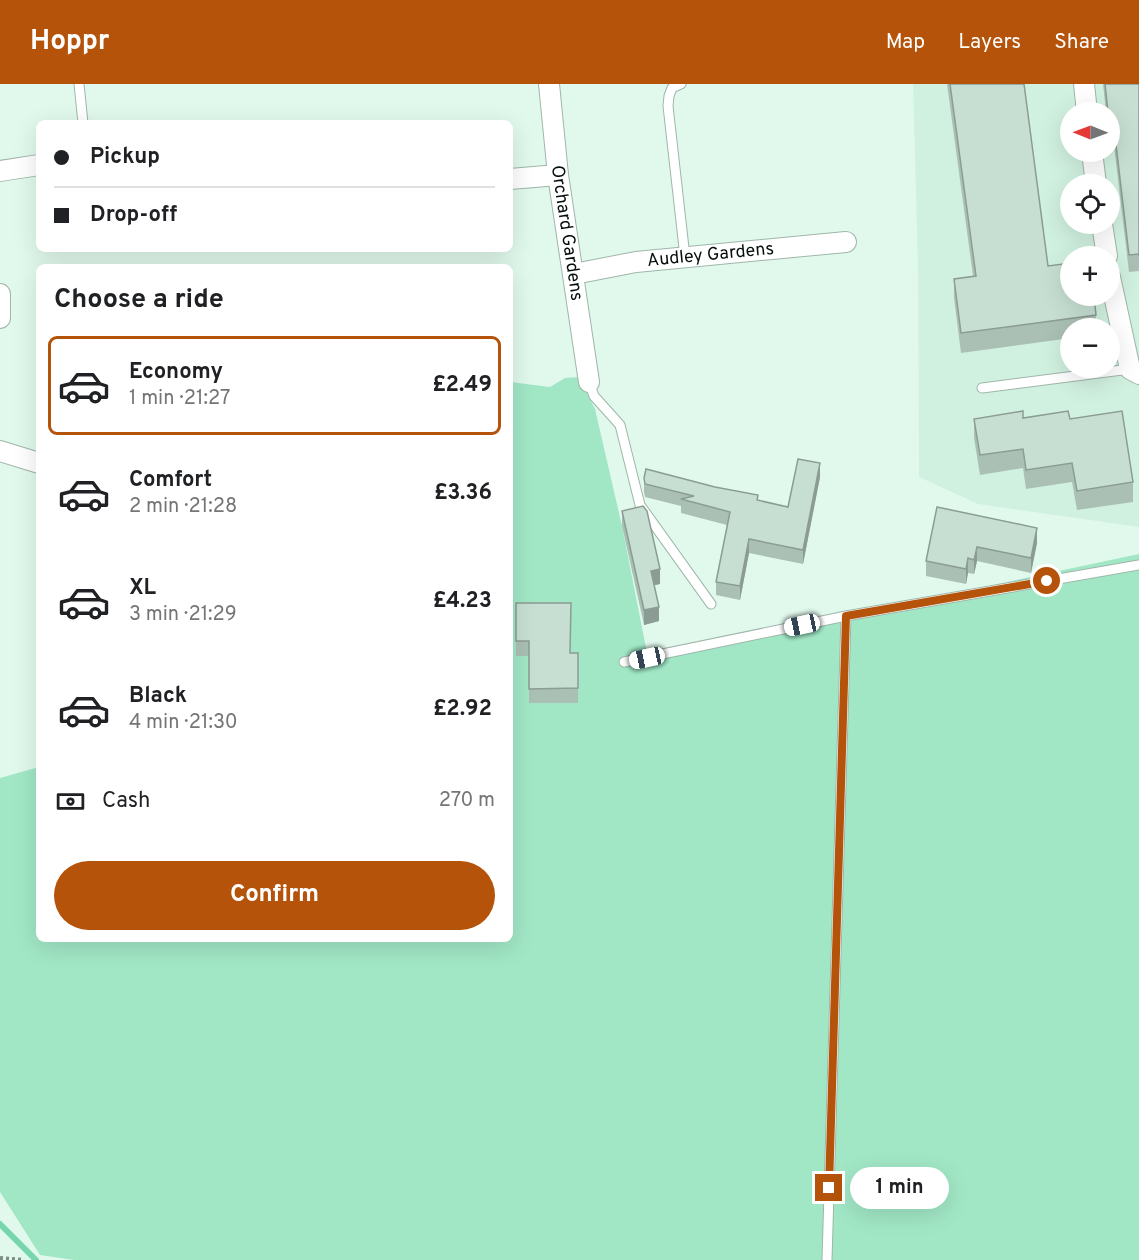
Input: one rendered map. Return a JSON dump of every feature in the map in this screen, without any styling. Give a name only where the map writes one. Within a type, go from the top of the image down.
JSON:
[{"type":"street","name":"Orchard Gardens","points":[[549,84],[558,175],[589,382]]},
{"type":"street","points":[[1084,84],[1086,102]]},
{"type":"street","points":[[0,171],[36,165]]},
{"type":"street","points":[[513,179],[558,175]]},
{"type":"street","name":"Audley Gardens","points":[[574,274],[636,262],[846,242]]},
{"type":"street","points":[[0,294],[0,318]]},
{"type":"street","points":[[1117,306],[1134,371]]},
{"type":"street","points":[[0,451],[36,462]]},
{"type":"lane","points":[[79,84],[83,120]]},
{"type":"lane","points":[[681,84],[672,88],[668,106],[685,257]]},
{"type":"lane","points":[[982,388],[1134,371]]},
{"type":"lane","points":[[589,382],[594,396],[620,425],[640,505],[711,604]]},
{"type":"lane","points":[[624,662],[846,616],[1139,566]]},
{"type":"lane","points":[[827,1260],[846,616]]},
{"type":"path","points":[[0,1258],[24,1260]]},
{"type":"shaded area","points":[[913,84],[1139,84],[1139,527],[978,504],[919,477],[918,269]]},
{"type":"green space","points":[[579,377],[595,409],[622,526],[648,658],[1139,554],[1139,1260],[74,1260],[40,1255],[0,1192],[0,778],[36,768],[36,942],[513,942],[513,382],[550,387],[565,378]]},
{"type":"building","points":[[950,84],[1024,84],[1048,266],[1060,264],[1060,306],[1095,306],[1096,315],[961,333],[954,279],[976,276]]},
{"type":"building","points":[[1105,84],[1139,84],[1139,254],[1129,255],[1118,162],[1120,162],[1120,102],[1107,102]]},
{"type":"building","points":[[1023,411],[1023,418],[1068,411],[1070,419],[1122,411],[1133,482],[1077,491],[1072,463],[1026,470],[1023,449],[980,455],[974,419]]},
{"type":"building","points":[[798,459],[820,463],[803,550],[749,539],[740,586],[716,582],[730,512],[681,499],[694,496],[645,484],[644,478],[646,469],[715,487],[758,495],[757,500],[788,507]]},
{"type":"building","points":[[643,506],[647,511],[660,569],[651,571],[659,607],[644,610],[622,511]]},
{"type":"building","points":[[937,507],[1037,528],[1031,558],[977,547],[974,560],[968,558],[966,569],[926,561]]},
{"type":"building","points":[[516,603],[571,603],[570,653],[578,653],[578,688],[529,689],[529,641],[516,641]]},
{"type":"waterway","points":[[0,1224],[36,1260]]},
{"type":"route","points":[[829,1188],[846,616],[1047,581]]}]
